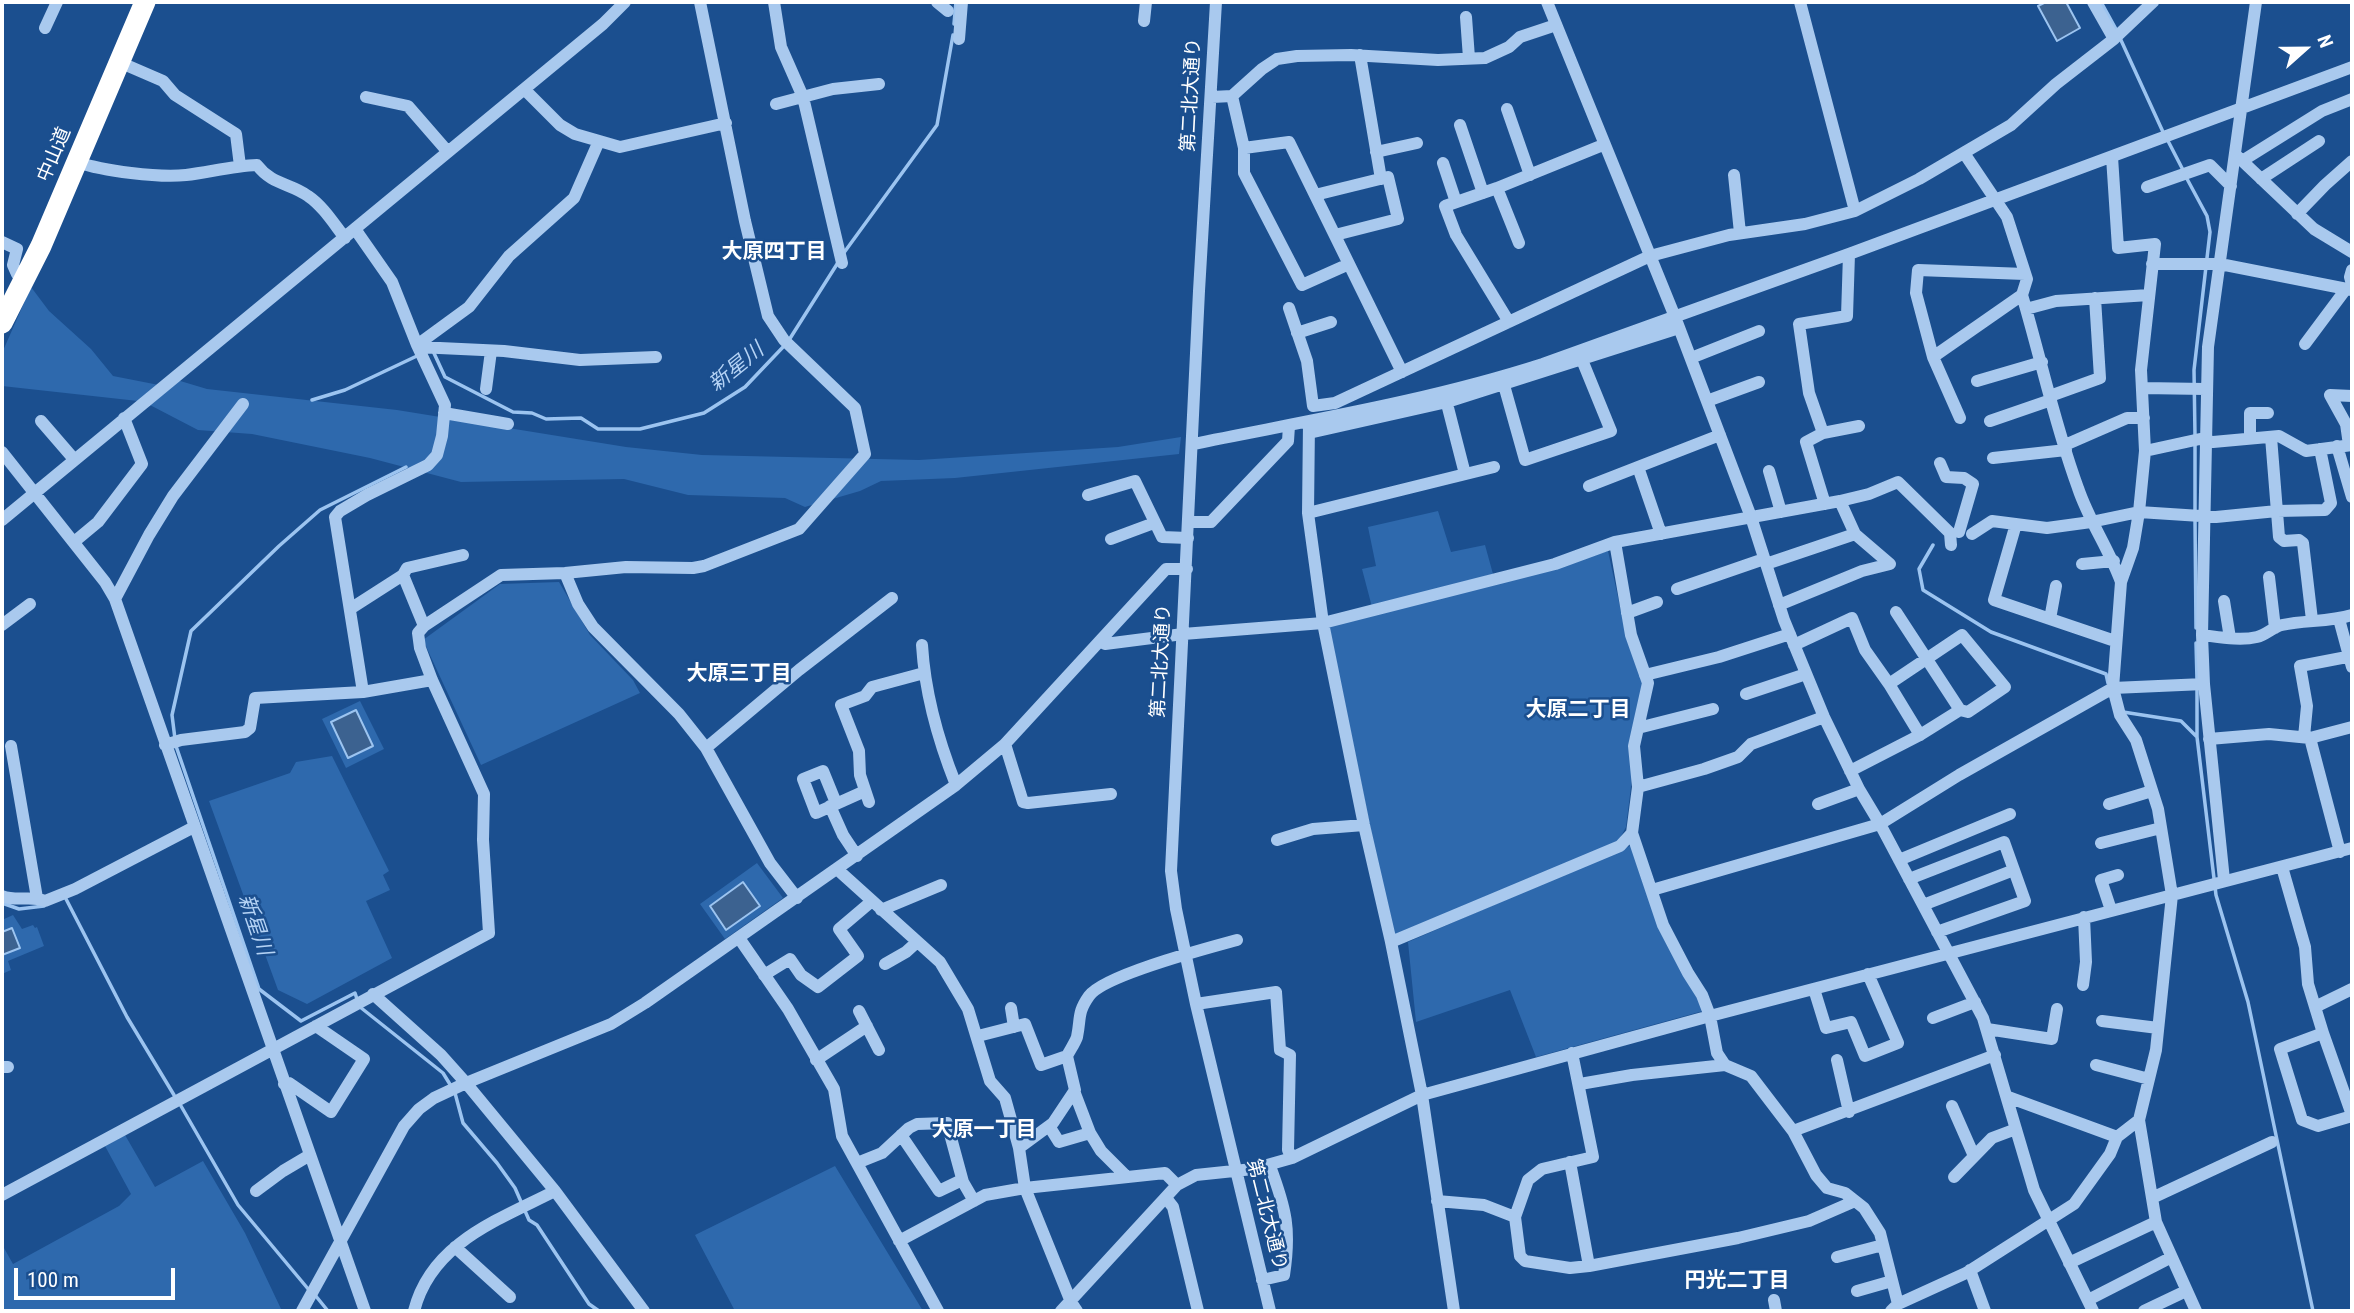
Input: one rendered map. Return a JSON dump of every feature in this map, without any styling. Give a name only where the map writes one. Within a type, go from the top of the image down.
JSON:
[{"type":"highway","name":"中山道","points":[[2,323],[77,162],[145,2]]},
{"type":"street","points":[[45,28],[57,2]]},
{"type":"street","points":[[2,520],[74,458],[350,234],[625,2]]},
{"type":"street","points":[[2,1195],[489,933],[483,840],[484,794],[419,648],[418,633],[424,626],[501,575],[626,567],[704,566],[799,528],[865,454],[855,408],[787,342],[768,316],[700,2]]},
{"type":"street","points":[[774,2],[781,47],[803,97],[840,258]]},
{"type":"street","points":[[937,2],[948,11]]},
{"type":"street","points":[[959,39],[962,2]]},
{"type":"street","points":[[1143,21],[1146,2]]},
{"type":"street","name":"第二北大通り","points":[[1216,2],[1171,841],[1176,909],[1185,954],[1270,1311]]},
{"type":"street","points":[[1547,2],[1691,358],[1806,674],[1859,789],[1987,1029],[2034,1190],[2090,1306],[2170,1258]]},
{"type":"street","points":[[1800,2],[1855,211]]},
{"type":"street","points":[[2093,2],[2118,35]]},
{"type":"street","points":[[1289,308],[1307,361],[1313,406],[1335,402],[1650,256],[1740,233],[1805,224],[1855,211],[1919,179],[2011,125],[2153,2]]},
{"type":"street","points":[[2223,880],[2209,739],[2199,684],[2203,516],[2198,440],[2217,264],[2231,186],[2239,158],[2240,110],[2256,2]]},
{"type":"street","points":[[1466,18],[1469,58]]},
{"type":"street","points":[[1212,97],[1232,96],[1262,69],[1277,60],[1297,56],[1360,55],[1438,60],[1485,58],[1509,47],[1520,37],[1556,25]]},
{"type":"street","points":[[1360,55],[1381,179]]},
{"type":"street","points":[[119,62],[163,81],[175,95],[236,134],[240,166]]},
{"type":"street","points":[[1194,444],[1289,426],[1309,428],[1445,398],[1581,356],[1677,322],[1996,198],[2352,67]]},
{"type":"street","points":[[776,104],[833,89],[879,84]]},
{"type":"street","points":[[524,89],[560,125],[575,134],[620,147],[726,123]]},
{"type":"street","points":[[1232,96],[1244,148],[1244,173],[1302,285],[1349,264]]},
{"type":"street","points":[[366,97],[408,106],[448,152]]},
{"type":"street","points":[[2239,158],[2322,111],[2352,99]]},
{"type":"street","points":[[1507,109],[1530,175]]},
{"type":"street","points":[[1460,125],[1483,193]]},
{"type":"street","points":[[420,350],[469,307],[509,256],[574,198],[599,141]]},
{"type":"street","points":[[2261,179],[2319,141]]},
{"type":"street","points":[[1244,148],[1289,142],[1402,372]]},
{"type":"street","points":[[1376,152],[1416,143]]},
{"type":"street","points":[[1509,322],[1456,235],[1445,206],[1603,145]]},
{"type":"street","points":[[1964,153],[2007,217],[2027,279],[2022,295],[2065,448],[2091,522],[2114,561],[2121,582]]},
{"type":"street","points":[[2112,157],[2118,248],[2155,244],[2141,370],[2145,451],[2133,548],[2121,582],[2113,688],[2120,715],[2136,740],[2152,791],[2172,895],[2156,1050],[2139,1120],[2156,1222],[2196,1311]]},
{"type":"street","points":[[2239,158],[2314,229],[2352,251]]},
{"type":"street","points":[[2297,214],[2352,161]]},
{"type":"street","points":[[77,162],[128,172],[184,175],[257,165],[266,177],[316,201],[350,234],[392,282],[445,405],[437,455],[428,465],[340,510],[335,517],[363,692]]},
{"type":"street","points":[[1443,163],[1456,202]]},
{"type":"street","points":[[2147,187],[2210,165],[2231,186]]},
{"type":"street","points":[[1734,175],[1740,233]]},
{"type":"street","points":[[1315,195],[1388,177],[1398,219],[1335,235]]},
{"type":"street","points":[[1497,188],[1519,243]]},
{"type":"street","points":[[2,242],[17,249],[13,265],[17,274],[25,278]]},
{"type":"street","points":[[1823,433],[1809,393],[1799,324],[1847,316],[1849,254]]},
{"type":"street","points":[[2152,264],[2217,264],[2350,287]]},
{"type":"street","points":[[1959,418],[1933,357],[1916,293],[1918,270],[2025,274]]},
{"type":"street","points":[[2305,344],[2350,287],[2352,270]]},
{"type":"street","points":[[1933,357],[2022,295]]},
{"type":"street","points":[[2026,309],[2056,301],[2149,295]]},
{"type":"street","points":[[1990,421],[2100,378],[2095,298]]},
{"type":"street","points":[[1297,333],[1331,322]]},
{"type":"street","points":[[1691,358],[1759,331]]},
{"type":"street","points":[[420,350],[491,351],[580,360],[656,357]]},
{"type":"street","points":[[486,389],[491,351]]},
{"type":"street","points":[[1503,381],[1525,460],[1611,431],[1581,356]]},
{"type":"street","points":[[1977,381],[2042,362]]},
{"type":"street","points":[[1707,401],[1759,382]]},
{"type":"street","points":[[2143,388],[2204,389]]},
{"type":"street","points":[[2352,396],[2330,396],[2346,425],[2352,497]]},
{"type":"street","points":[[1309,428],[1338,417],[1445,398]]},
{"type":"street","points":[[1445,398],[1465,474]]},
{"type":"street","points":[[1335,402],[1338,417]]},
{"type":"street","points":[[115,599],[173,496],[243,404]]},
{"type":"street","points":[[2250,438],[2250,413],[2268,413]]},
{"type":"street","points":[[444,414],[508,424]]},
{"type":"street","points":[[75,542],[98,522],[142,464],[124,418]]},
{"type":"street","points":[[1993,458],[2065,448],[2127,418],[2144,418]]},
{"type":"street","points":[[41,421],[74,458]]},
{"type":"street","points":[[1189,522],[1211,522],[1288,442],[1289,426]]},
{"type":"street","points":[[1825,504],[1806,442],[1823,433],[1858,426]]},
{"type":"street","points":[[1309,428],[1308,513],[1323,623],[1422,1095],[1454,1311]]},
{"type":"street","points":[[1588,486],[1720,435]]},
{"type":"street","points":[[2145,451],[2198,440],[2213,442],[2279,436],[2306,451],[2346,445]]},
{"type":"street","points":[[2271,437],[2278,537],[2284,541],[2299,540],[2303,543],[2312,620]]},
{"type":"street","points":[[1940,463],[1946,477],[1964,478],[1973,484],[1966,533],[1992,521],[2047,528],[2139,512],[2203,516],[2325,510],[2331,503],[2320,449]]},
{"type":"street","points":[[2,452],[75,542],[115,599],[365,1311]]},
{"type":"street","points":[[1308,513],[1494,467]]},
{"type":"street","points":[[1637,467],[1661,534]]},
{"type":"street","points":[[1769,471],[1781,512]]},
{"type":"street","points":[[1088,495],[1135,481],[1162,537],[1188,538]]},
{"type":"street","points":[[1101,642],[1105,644],[1183,634],[1323,623],[1555,564],[1615,542],[1840,501],[1869,494],[1898,482],[1950,533],[1951,545]]},
{"type":"street","points":[[1779,605],[1862,571],[1890,564],[1855,534],[1840,501]]},
{"type":"street","points":[[1111,539],[1154,523]]},
{"type":"street","points":[[2016,524],[1994,600],[2115,641]]},
{"type":"street","points":[[1677,589],[1855,534]]},
{"type":"street","points":[[1615,542],[1631,635],[1648,683],[1634,746],[1638,787],[1632,832],[1663,925],[1702,995],[1710,1016],[1717,1053],[1725,1065]]},
{"type":"street","points":[[350,609],[403,575],[407,569],[463,555]]},
{"type":"street","points":[[2082,564],[2114,561]]},
{"type":"street","points":[[305,1305],[404,1126],[419,1110],[463,1084],[611,1024],[838,870],[956,785],[1005,744],[1166,569],[1187,569]]},
{"type":"street","points":[[565,573],[578,604],[593,627],[678,714],[706,748],[770,863],[797,898]]},
{"type":"street","points":[[403,575],[424,626]]},
{"type":"street","points":[[2269,577],[2275,628]]},
{"type":"street","points":[[2050,619],[2056,586]]},
{"type":"street","points":[[706,748],[799,670],[892,598]]},
{"type":"street","points":[[2224,601],[2230,638]]},
{"type":"street","points":[[1627,613],[1657,602]]},
{"type":"street","points":[[2,625],[30,604]]},
{"type":"street","points":[[1889,684],[1928,659],[1962,635],[2006,687],[1968,712],[1960,710],[1928,659],[1896,612]]},
{"type":"street","points":[[2202,635],[2256,637],[2275,628],[2352,615]]},
{"type":"street","points":[[1645,675],[1792,640],[1852,618],[1865,650],[1920,734]]},
{"type":"street","points":[[1061,1311],[1074,1306],[1177,1185],[1196,1175],[1270,1166],[1422,1095],[1868,974],[2346,850],[2307,737],[2307,706],[2300,666],[2351,660],[2339,619]]},
{"type":"street","points":[[922,645],[924,673],[940,746],[956,785]]},
{"type":"street","points":[[857,856],[843,835],[833,805],[867,797],[860,775],[859,751],[841,705],[865,696],[872,687],[924,673]]},
{"type":"street","points":[[1746,694],[1806,674]]},
{"type":"street","points":[[166,745],[181,740],[245,732],[250,728],[255,698],[363,692],[432,680]]},
{"type":"street","points":[[1652,890],[1880,824],[1959,775],[2113,688],[2199,684]]},
{"type":"street","points":[[1638,728],[1713,709]]},
{"type":"street","points":[[1850,771],[1960,710]]},
{"type":"street","points":[[1638,787],[1738,757],[1751,744],[1824,717]]},
{"type":"street","points":[[2209,739],[2269,734],[2307,737],[2352,727]]},
{"type":"street","points":[[1005,744],[1023,802],[1111,794]]},
{"type":"street","points":[[11,746],[37,898]]},
{"type":"street","points":[[1818,804],[1859,789]]},
{"type":"street","points":[[2109,804],[2152,791]]},
{"type":"street","points":[[1899,860],[2010,814]]},
{"type":"street","points":[[1277,840],[1313,829],[1364,825]]},
{"type":"street","points":[[2101,843],[2161,828]]},
{"type":"street","points":[[2,896],[18,900],[37,898],[44,901],[195,832]]},
{"type":"street","points":[[1391,942],[1620,846],[1632,832]]},
{"type":"street","points":[[1909,879],[2004,842],[2025,901],[1937,932]]},
{"type":"street","points":[[2282,867],[2305,947],[2308,984],[2352,1116],[2318,1126],[2302,1121],[2280,1049],[2323,1033]]},
{"type":"street","points":[[838,870],[940,962],[968,1009],[990,1081],[1005,1098],[1019,1148],[1025,1188],[1074,1306]]},
{"type":"street","points":[[1923,905],[2014,870]]},
{"type":"street","points":[[2111,910],[2101,880],[2118,876]]},
{"type":"street","points":[[764,975],[790,959],[801,975],[818,987],[858,956],[839,929],[876,906],[941,885]]},
{"type":"street","points":[[2083,985],[2086,962],[2084,918]]},
{"type":"street","points":[[739,939],[788,1009],[834,1089],[842,1136],[938,1311]]},
{"type":"street","points":[[978,1036],[1025,1024],[1041,1065],[1067,1056],[1077,1038],[1078,1016],[1091,993],[1102,986],[1185,954],[1237,940]]},
{"type":"street","points":[[885,964],[917,942]]},
{"type":"street","points":[[1814,989],[1826,1028],[1850,1022],[1865,1056],[1898,1043],[1868,974]]},
{"type":"street","points":[[2315,1007],[2352,989]]},
{"type":"street","points":[[1196,1004],[1276,992],[1280,1050],[1290,1055],[1289,1150],[1292,1158]]},
{"type":"street","points":[[369,997],[442,1055],[463,1084],[555,1191],[643,1311]]},
{"type":"street","points":[[1933,1018],[1975,1003]]},
{"type":"street","points":[[1011,1008],[1014,1027]]},
{"type":"street","points":[[1987,1029],[2052,1039],[2057,1009]]},
{"type":"street","points":[[859,1012],[879,1050]]},
{"type":"street","points":[[2102,1021],[2158,1028]]},
{"type":"street","points":[[284,1084],[289,1083],[331,1112],[364,1059],[316,1026]]},
{"type":"street","points":[[816,1060],[867,1026]]},
{"type":"street","points":[[1572,1054],[1593,1157],[1542,1170],[1528,1180],[1515,1217],[1520,1256],[1525,1261],[1570,1268],[1589,1266],[1738,1238],[1809,1220],[1855,1201]]},
{"type":"street","points":[[1793,1131],[1995,1055]]},
{"type":"street","points":[[1067,1056],[1074,1091],[1090,1133],[1101,1150],[1127,1177]]},
{"type":"street","points":[[1837,1060],[1849,1112]]},
{"type":"street","points":[[1580,1084],[1632,1075],[1725,1065],[1751,1076],[1793,1131],[1816,1175],[1827,1188],[1845,1194],[1864,1208],[1880,1233],[1892,1281],[1894,1308],[1970,1270],[2074,1204],[2110,1154],[2117,1137],[2139,1120]]},
{"type":"street","points":[[2096,1065],[2149,1079]]},
{"type":"street","points":[[1019,1148],[1049,1126],[1074,1091]]},
{"type":"street","points":[[2008,1097],[2117,1137]]},
{"type":"street","points":[[1952,1106],[1974,1156]]},
{"type":"street","points":[[856,1163],[882,1153],[917,1124],[947,1123],[962,1180],[974,1201]]},
{"type":"street","points":[[1049,1126],[1059,1142],[1090,1133]]},
{"type":"street","points":[[1954,1177],[1992,1138],[2016,1129]]},
{"type":"street","points":[[901,1135],[939,1191],[962,1180]]},
{"type":"street","points":[[2152,1198],[2272,1142]]},
{"type":"street","points":[[256,1191],[310,1155]]},
{"type":"street","points":[[1570,1162],[1589,1266]]},
{"type":"street","points":[[1262,1280],[1284,1275],[1289,1245],[1281,1197],[1270,1166]]},
{"type":"street","points":[[899,1241],[985,1195],[1165,1172],[1177,1185]]},
{"type":"street","points":[[414,1311],[426,1277],[443,1257],[478,1231],[555,1191]]},
{"type":"street","points":[[1166,1198],[1173,1207],[1198,1311]]},
{"type":"street","points":[[1437,1201],[1484,1205],[1515,1217]]},
{"type":"street","points":[[2069,1263],[2156,1222]]},
{"type":"street","points":[[1837,1257],[1883,1245]]},
{"type":"street","points":[[455,1247],[510,1297]]},
{"type":"street","points":[[1970,1270],[1985,1311]]},
{"type":"street","points":[[1857,1291],[1892,1281]]},
{"type":"street","points":[[2144,1311],[2186,1291]]},
{"type":"shaded area","points":[[2046,2],[2066,2],[2080,28],[2057,41],[2038,6]]},
{"type":"shaded area","points":[[31,287],[49,311],[91,349],[113,376],[164,386],[138,401],[2,386],[2,353]]},
{"type":"shaded area","points":[[177,380],[207,389],[397,410],[626,447],[702,455],[919,460],[1118,447],[1181,437],[1179,454],[955,478],[881,481],[860,491],[805,507],[785,498],[688,495],[624,479],[461,482],[370,458],[252,434],[198,430],[148,404]]},
{"type":"shaded area","points":[[1438,511],[1451,552],[1485,545],[1493,574],[1372,607],[1362,569],[1376,566],[1368,527]]},
{"type":"shaded area","points":[[1608,551],[1627,639],[1644,682],[1626,827],[1618,842],[1393,939],[1329,626]]},
{"type":"shaded area","points":[[559,582],[590,635],[633,680],[640,693],[481,765],[423,640],[500,584]]},
{"type":"shaded area","points":[[360,701],[384,749],[346,768],[322,719]]},
{"type":"shaded area","points":[[356,710],[373,746],[348,758],[331,722]]},
{"type":"shaded area","points":[[332,756],[389,871],[383,875],[390,890],[366,901],[392,958],[307,1004],[278,990],[209,801],[290,773],[296,762]]},
{"type":"shaded area","points":[[1632,845],[1703,1011],[1536,1057],[1510,990],[1416,1022],[1408,942]]},
{"type":"shaded area","points":[[757,863],[783,898],[725,939],[700,904]]},
{"type":"shaded area","points":[[743,882],[760,906],[726,930],[710,906]]},
{"type":"shaded area","points":[[13,915],[22,929],[33,925],[37,927],[44,946],[8,961],[11,970],[2,974],[2,920]]},
{"type":"shaded area","points":[[12,928],[20,948],[2,955],[2,932]]},
{"type":"shaded area","points":[[125,1135],[155,1187],[203,1161],[245,1233],[282,1311],[2,1311],[2,1249],[4,1248],[13,1264],[119,1206],[131,1194],[105,1146]]},
{"type":"shaded area","points":[[835,1166],[923,1311],[735,1311],[695,1235]]},
{"type":"waterway","name":"新星川","points":[[954,24],[956,2]]},
{"type":"waterway","points":[[2101,2],[2117,31]]},
{"type":"waterway","name":"新星川","points":[[843,254],[937,125],[953,35]]},
{"type":"waterway","points":[[2120,38],[2163,132]]},
{"type":"waterway","points":[[2167,139],[2183,170]]},
{"type":"waterway","points":[[2186,177],[2207,216],[2210,232],[2194,370],[2195,436]]},
{"type":"waterway","name":"新星川","points":[[789,340],[839,261]]},
{"type":"waterway","name":"新星川","points":[[433,351],[445,377],[513,412],[532,413],[546,419],[581,418],[598,429],[640,429],[704,413],[745,387],[784,346]]},
{"type":"waterway","name":"新星川","points":[[312,400],[345,390],[419,355]]},
{"type":"waterway","points":[[2195,443],[2195,513]]},
{"type":"waterway","name":"新星川","points":[[175,739],[172,715],[191,631],[320,510],[406,467]]},
{"type":"waterway","points":[[2195,520],[2196,628]]},
{"type":"waterway","points":[[1933,545],[1919,569],[1923,590],[1991,632],[2106,674],[2108,683]]},
{"type":"waterway","points":[[2196,643],[2197,680]]},
{"type":"waterway","points":[[2197,688],[2197,737],[2216,895],[2248,1002],[2313,1311]]},
{"type":"waterway","points":[[2123,712],[2181,721],[2197,737]]},
{"type":"waterway","name":"新星川","points":[[176,746],[259,989],[301,1021],[355,993],[357,999]]},
{"type":"waterway","points":[[65,897],[127,1017],[174,1095]]},
{"type":"waterway","points":[[2,903],[19,909],[44,906]]},
{"type":"waterway","name":"新星川","points":[[360,1007],[443,1073],[451,1086]]},
{"type":"waterway","name":"新星川","points":[[455,1093],[463,1123],[497,1163],[515,1188],[529,1220],[537,1225],[589,1304],[599,1311]]},
{"type":"waterway","points":[[181,1106],[238,1205],[309,1290]]},
{"type":"waterway","points":[[315,1295],[328,1311]]},
{"type":"district","name":"大原四丁目","points":[[774,253]]},
{"type":"district","name":"大原三丁目","points":[[739,675]]},
{"type":"district","name":"大原二丁目","points":[[1578,711]]},
{"type":"district","name":"大原一丁目","points":[[984,1131]]},
{"type":"district","name":"円光二丁目","points":[[1737,1282]]}]
